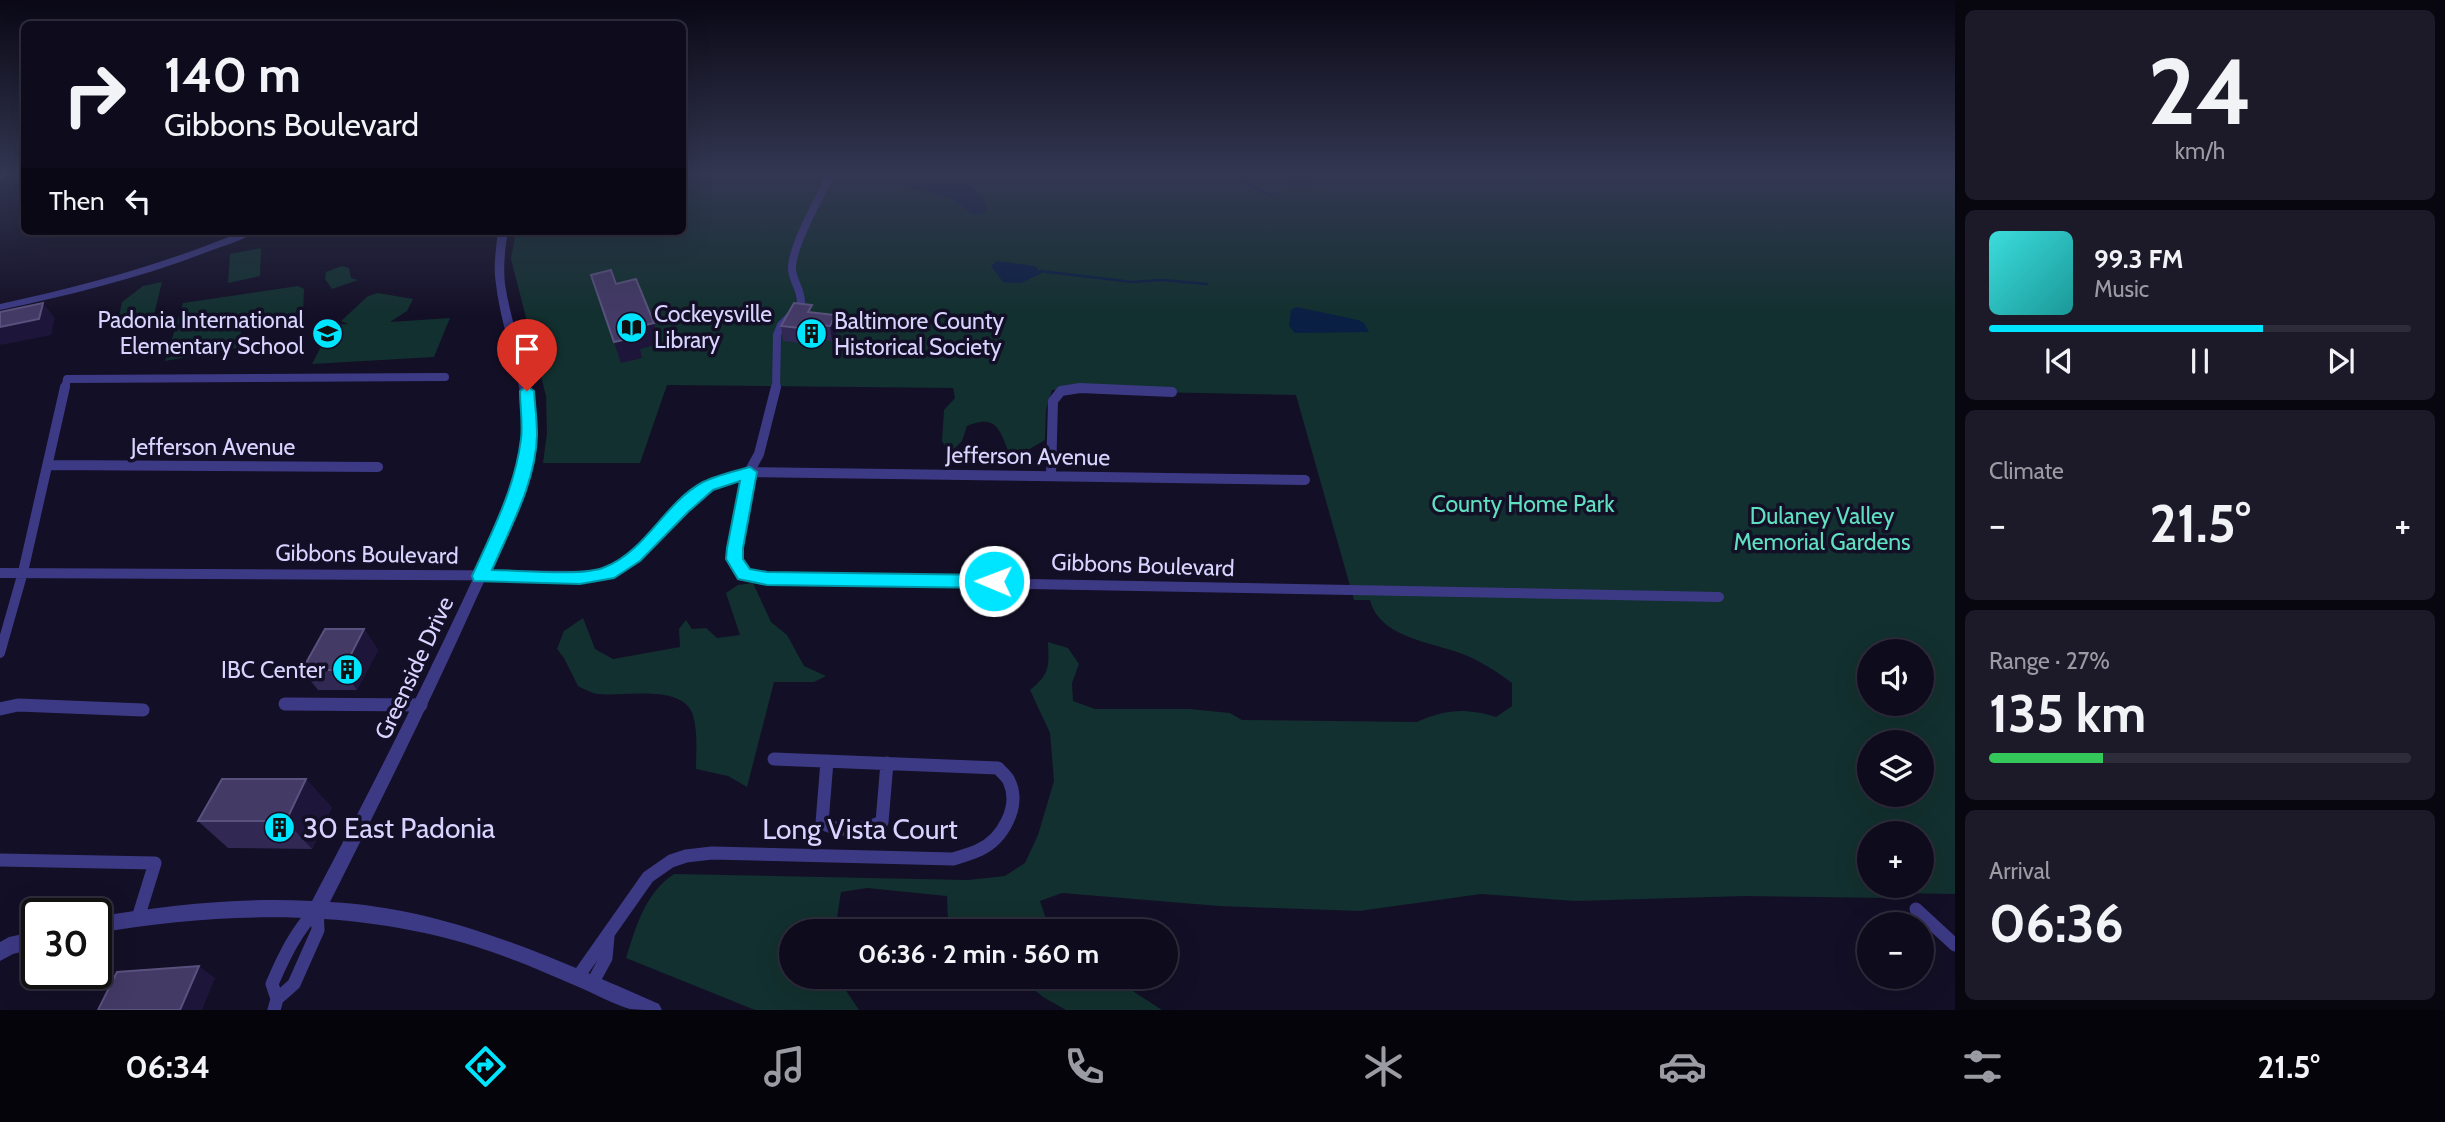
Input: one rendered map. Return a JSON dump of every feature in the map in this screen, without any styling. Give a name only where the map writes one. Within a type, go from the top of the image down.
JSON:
[{"type":"street","points":[[750,472],[759,454],[776,384],[777,335],[781,325],[802,305],[802,292],[793,275],[792,265],[808,222]]},
{"type":"street","points":[[0,307],[111,281],[195,254],[241,235]]},
{"type":"street","name":"Greenside Drive","points":[[317,909],[421,705],[517,493],[529,436],[529,401],[500,278],[498,254],[502,235]]},
{"type":"street","points":[[0,653],[23,572],[67,379],[445,377]]},
{"type":"street","points":[[1051,475],[1053,401],[1061,391],[1080,388],[1172,392]]},
{"type":"street","name":"Jefferson Avenue","points":[[48,465],[378,467]]},
{"type":"street","name":"Jefferson Avenue","points":[[750,472],[1305,480]]},
{"type":"street","name":"Gibbons Boulevard","points":[[0,573],[580,577],[608,574],[634,557],[682,508],[708,486],[750,472],[735,559],[744,575],[753,578],[1719,597]]},
{"type":"street","points":[[285,704],[421,705]]},
{"type":"street","points":[[0,709],[18,705],[143,710]]},
{"type":"street","name":"Long Vista Court","points":[[584,981],[606,958],[608,937],[649,877],[671,861],[712,853],[953,859],[991,844],[1005,828],[1012,797],[1009,781],[998,768],[774,759]]},
{"type":"street","name":"Long Vista Court","points":[[827,761],[822,823],[828,827],[869,828],[881,822],[885,807],[887,763]]},
{"type":"street","points":[[0,860],[155,863],[138,918]]},
{"type":"street","points":[[112,922],[227,909],[317,909],[371,915],[446,930],[502,947],[653,1010]]},
{"type":"street","points":[[276,1005],[294,984],[318,930],[317,909]]},
{"type":"street","points":[[1916,909],[1955,945]]},
{"type":"street","points":[[3,948],[21,943]]},
{"type":"green space","points":[[686,222],[1955,222],[1955,894],[1934,894],[1934,821],[1857,821],[1857,898],[1745,896],[1575,901],[1481,894],[1359,911],[1219,906],[1062,893],[1040,901],[1046,919],[948,919],[947,896],[867,888],[841,892],[837,919],[779,919],[779,989],[845,989],[859,1010],[755,1010],[626,958],[638,923],[656,891],[674,874],[968,880],[1005,876],[1025,863],[1038,835],[1054,781],[1050,733],[1030,690],[1047,669],[1048,642],[1068,648],[1079,664],[1072,683],[1073,701],[1095,709],[1190,709],[1230,713],[1242,720],[1417,722],[1456,711],[1496,717],[1512,706],[1512,683],[1481,662],[1395,630],[1375,612],[1370,600],[1354,600],[1296,395],[1052,390],[1046,410],[1045,440],[1031,448],[1025,457],[1012,459],[998,429],[987,422],[967,426],[962,441],[954,449],[945,446],[942,441],[944,410],[955,398],[953,388],[667,385],[640,463],[543,463],[547,433],[546,396],[511,259],[515,235],[686,235]]},
{"type":"green space","points":[[261,248],[260,276],[228,283],[230,254]]},
{"type":"green space","points":[[342,266],[349,268],[351,278],[358,280],[332,289],[325,279],[326,272]]},
{"type":"green space","points":[[162,282],[153,319],[117,326],[122,302],[143,286]]},
{"type":"green space","points":[[298,286],[304,289],[303,314],[276,323],[244,321],[237,348],[165,361],[183,303]]},
{"type":"green space","points":[[378,293],[413,299],[407,311],[390,322],[450,318],[434,357],[312,364],[332,325],[348,324],[341,321],[368,296]]},
{"type":"green space","points":[[753,583],[771,622],[787,635],[804,666],[826,676],[814,682],[774,682],[747,787],[728,776],[696,769],[696,729],[693,715],[687,705],[665,695],[598,694],[588,691],[578,686],[557,649],[564,631],[583,618],[595,649],[613,659],[680,647],[679,629],[686,620],[692,629],[706,628],[717,638],[740,635],[726,593],[738,585]]},
{"type":"green space","points":[[1033,989],[1130,989],[1162,1010],[1066,1010]]},
{"type":"water","points":[[997,261],[1035,266],[1042,273],[1021,283],[1003,282],[991,266]]},
{"type":"water","points":[[1296,307],[1358,320],[1364,323],[1369,332],[1295,333],[1289,326],[1291,310]]},
{"type":"building","name":"Cockeysville Library","points":[[611,270],[616,284],[636,279],[654,323],[633,328],[636,337],[614,342],[591,275]]},
{"type":"building","points":[[43,303],[39,319],[0,327],[0,312]]},
{"type":"building","points":[[794,303],[812,305],[808,312],[835,315],[830,326],[802,323],[799,328],[781,326]]},
{"type":"building","points":[[325,629],[364,629],[343,670],[302,670]]},
{"type":"building","points":[[222,779],[306,779],[286,821],[198,821]]},
{"type":"building","points":[[199,966],[180,1010],[98,1010],[108,989],[112,989],[117,972]]},
{"type":"waterway","points":[[1041,271],[1132,282],[1162,280],[1207,284]]},
{"type":"place","name":"Cockeysville Library","points":[[631,327]]},
{"type":"place","name":"Padonia International Elementary School","points":[[327,333]]},
{"type":"place","name":"Baltimore County Historical Society","points":[[811,334]]},
{"type":"place","name":"IBC Center","points":[[348,670]]},
{"type":"place","name":"30 East Padonia","points":[[280,828]]},
{"type":"route","points":[[527,391],[529,436],[523,471],[514,500],[480,576],[580,577],[608,574],[634,557],[682,508],[708,486],[750,472],[735,548],[735,559],[744,575],[767,579],[994,581]]},
{"type":"park label","name":"County Home Park","points":[[1523,504]]},
{"type":"park label","name":"Dulaney Valley Memorial Gardens","points":[[1822,529]]}]
